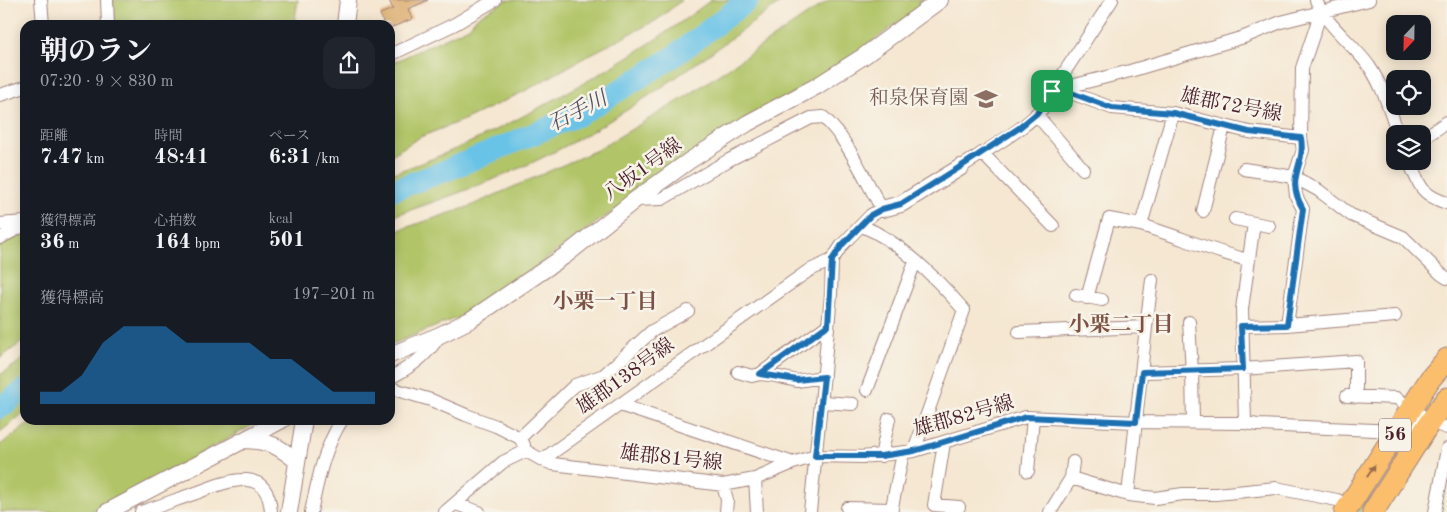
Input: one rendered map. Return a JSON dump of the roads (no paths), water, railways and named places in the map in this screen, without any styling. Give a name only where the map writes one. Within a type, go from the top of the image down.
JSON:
[{"type":"highway","name":"56","points":[[1347,508],[1430,379],[1447,359]]},
{"type":"highway","name":"56","points":[[1373,512],[1438,425],[1447,398]]},
{"type":"street","points":[[41,0],[43,20]]},
{"type":"street","points":[[107,0],[108,20]]},
{"type":"street","points":[[346,20],[348,0]]},
{"type":"street","points":[[395,53],[455,24],[494,0]]},
{"type":"street","name":"八坂1号線","points":[[395,353],[440,335],[470,320],[566,255],[635,200],[696,156],[748,123],[817,86],[864,56],[921,16],[940,0]]},
{"type":"street","points":[[810,512],[822,402],[832,260],[842,245],[871,215],[882,209],[901,204],[982,153],[1036,114],[1045,104],[1112,0]]},
{"type":"street","points":[[1316,0],[1321,12],[1346,38],[1368,66],[1383,90],[1395,125]]},
{"type":"street","points":[[1052,91],[1130,71],[1244,37],[1281,22],[1369,0]]},
{"type":"street","points":[[1301,138],[1302,68],[1321,12]]},
{"type":"street","points":[[0,95],[20,89]]},
{"type":"street","name":"雄郡72号線","points":[[1052,91],[1074,94],[1112,108],[1173,113],[1249,132],[1301,138],[1303,150],[1294,177]]},
{"type":"street","points":[[1141,225],[1173,113]]},
{"type":"street","points":[[1036,114],[1084,169]]},
{"type":"street","points":[[635,200],[662,199],[729,160],[811,118],[822,117],[832,125],[882,209]]},
{"type":"street","points":[[1431,133],[1447,122]]},
{"type":"street","points":[[1202,211],[1224,126]]},
{"type":"street","points":[[982,153],[1053,226]]},
{"type":"street","points":[[1244,169],[1294,177],[1318,190],[1351,215],[1403,237],[1447,278]]},
{"type":"street","points":[[1413,170],[1421,189],[1436,200],[1447,203]]},
{"type":"street","points":[[1287,325],[1303,209],[1296,196],[1294,177]]},
{"type":"street","points":[[1102,300],[1082,296],[1109,219],[1141,225],[1181,237],[1227,255],[1248,260]]},
{"type":"street","points":[[1235,219],[1269,226]]},
{"type":"street","points":[[0,224],[20,223]]},
{"type":"street","points":[[1245,423],[1241,326],[1254,223]]},
{"type":"street","points":[[0,238],[20,226]]},
{"type":"street","points":[[847,508],[891,510],[909,452],[964,310],[942,286],[889,239],[862,226]]},
{"type":"street","name":"雄郡138号線","points":[[542,460],[808,271],[832,260]]},
{"type":"street","points":[[867,390],[915,262]]},
{"type":"street","points":[[1128,495],[1152,280]]},
{"type":"street","points":[[520,438],[575,385],[604,375],[652,331],[688,310]]},
{"type":"street","points":[[1241,326],[1287,325],[1395,316]]},
{"type":"street","points":[[1189,322],[1193,421]]},
{"type":"street","points":[[738,372],[752,376],[760,374],[828,325]]},
{"type":"street","points":[[1019,332],[1146,327]]},
{"type":"street","points":[[395,375],[414,365],[431,348],[440,335]]},
{"type":"street","points":[[780,344],[787,355]]},
{"type":"street","points":[[1142,372],[1192,372],[1356,361],[1351,397],[1396,398],[1438,425]]},
{"type":"street","points":[[760,374],[797,380],[824,377]]},
{"type":"street","points":[[395,389],[431,400],[496,426],[520,438],[526,451],[542,460]]},
{"type":"street","points":[[822,402],[853,404]]},
{"type":"street","points":[[620,405],[793,463]]},
{"type":"street","name":"雄郡82号線","points":[[793,463],[815,456],[881,456],[909,452],[1026,417],[1136,422],[1193,421],[1397,431],[1438,425]]},
{"type":"street","points":[[1028,471],[1033,418]]},
{"type":"street","points":[[881,456],[889,419]]},
{"type":"street","points":[[106,512],[272,425]]},
{"type":"street","points":[[290,512],[303,425]]},
{"type":"street","points":[[311,512],[324,456],[339,425]]},
{"type":"street","points":[[244,440],[264,441],[282,448],[297,461]]},
{"type":"street","points":[[944,443],[934,505],[960,507]]},
{"type":"street","points":[[1435,512],[1447,449]]},
{"type":"street","points":[[445,512],[503,462],[526,451]]},
{"type":"street","name":"雄郡81号線","points":[[542,460],[553,464],[723,485],[756,479],[793,463]]},
{"type":"street","points":[[1050,512],[1071,478],[1073,462]]},
{"type":"street","points":[[1071,478],[1128,495],[1155,498],[1183,494],[1216,494],[1276,488],[1337,500],[1347,508]]},
{"type":"street","points":[[756,479],[757,512]]},
{"type":"street","points":[[141,512],[220,485],[244,480],[252,481],[264,488],[270,497],[271,512]]},
{"type":"street","points":[[723,485],[727,500],[726,512]]},
{"type":"street","points":[[456,504],[479,512]]},
{"type":"waterway","name":"石手川","points":[[395,189],[445,171],[581,114],[673,57],[748,0]]},
{"type":"waterway","name":"石手川","points":[[0,408],[20,393]]},
{"type":"place","name":"和泉保育園","points":[[986,99]]},
{"type":"district","name":"小栗一丁目","points":[[605,302]]},
{"type":"district","name":"小栗二丁目","points":[[1121,325]]}]
